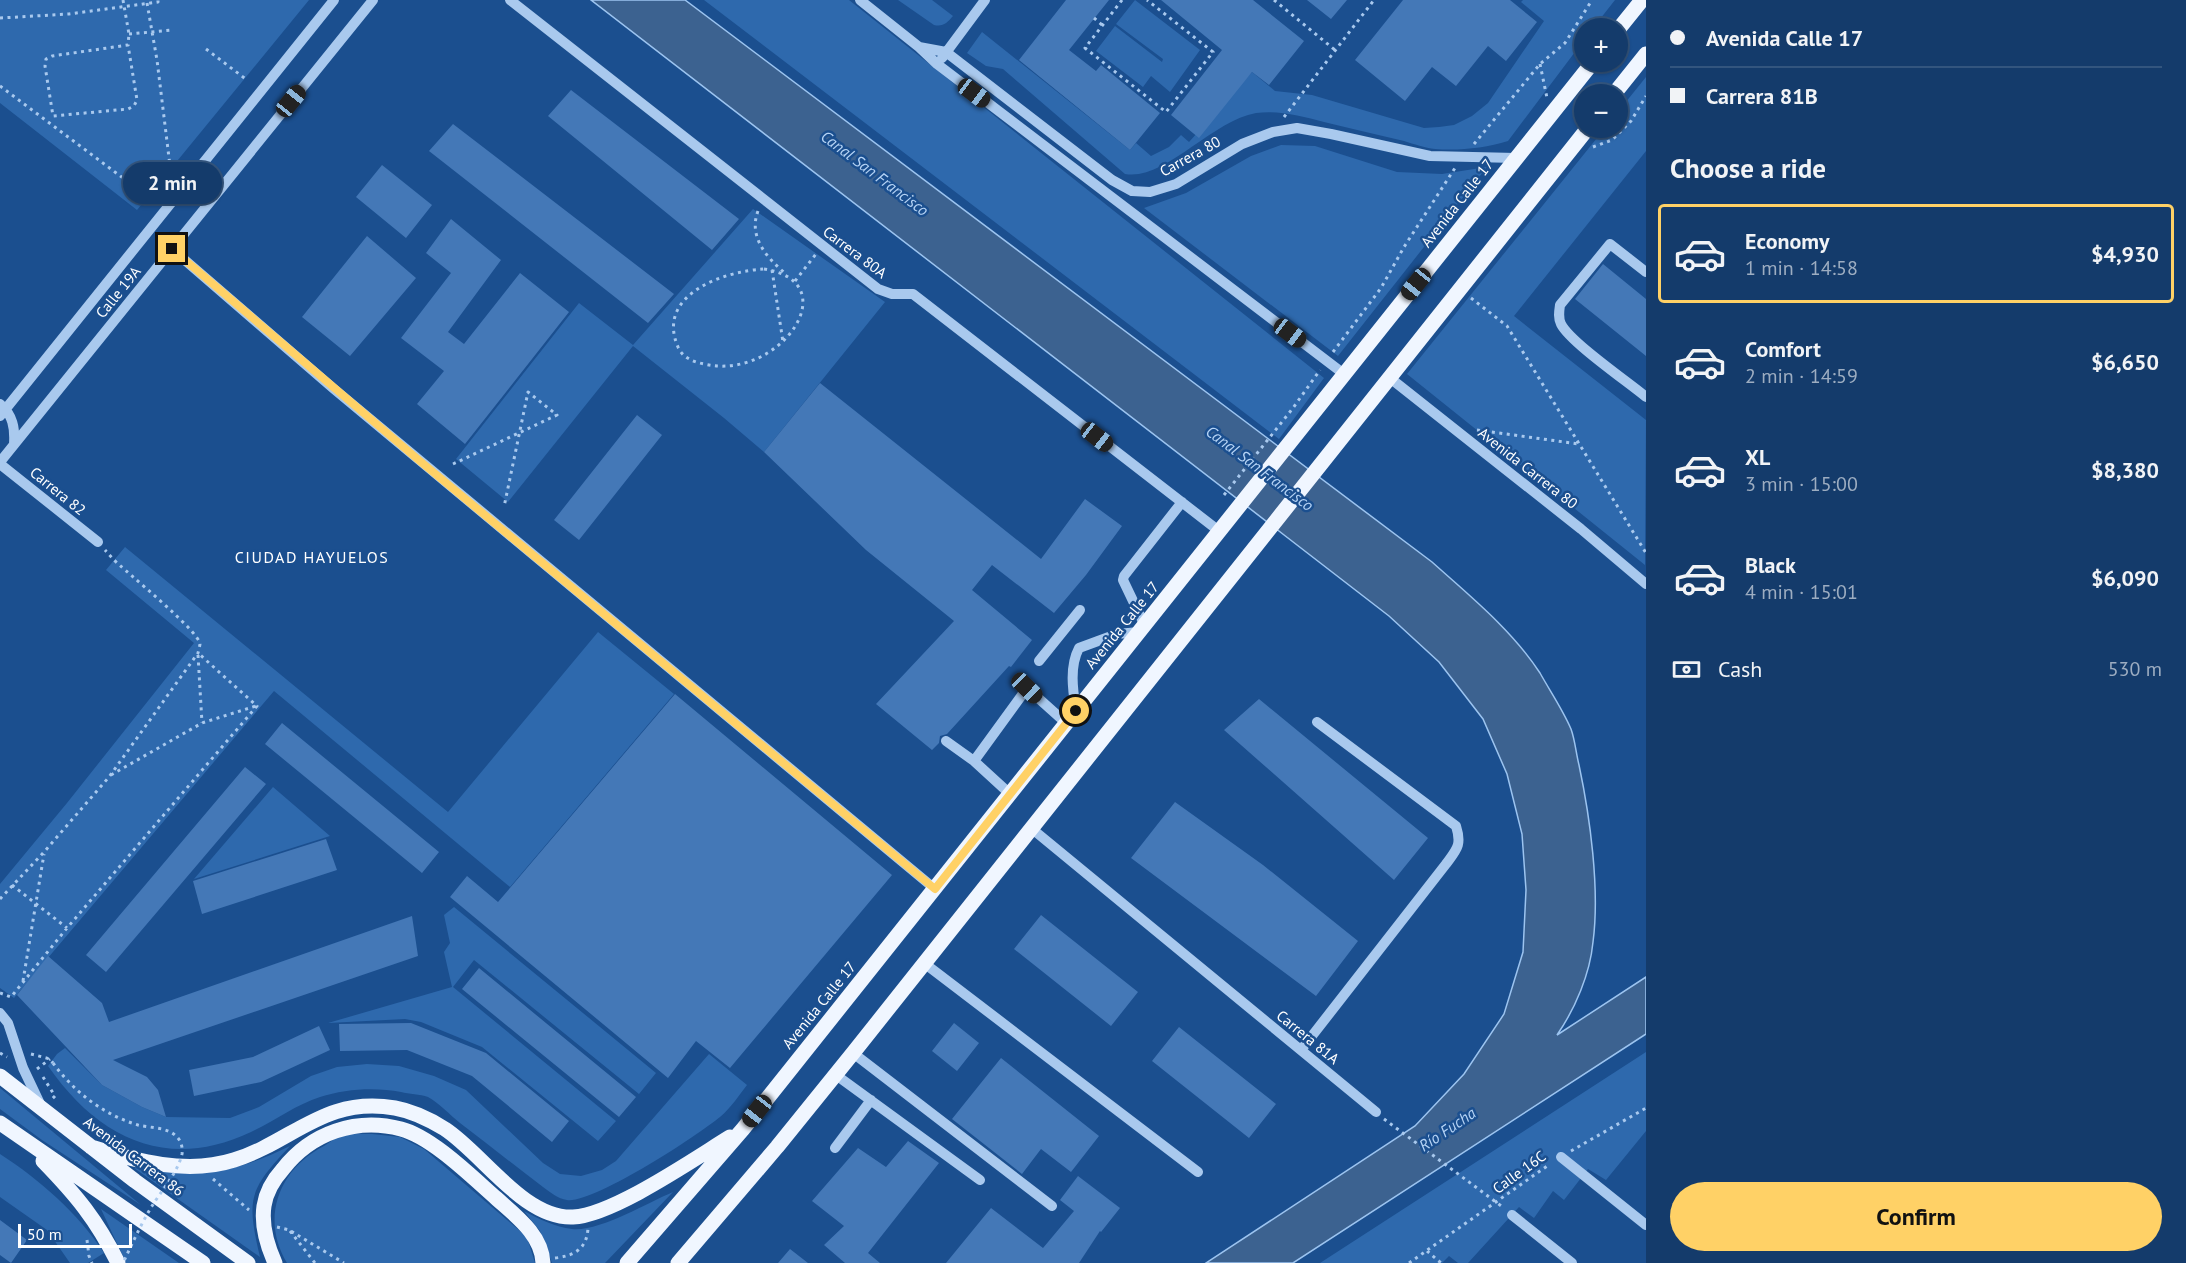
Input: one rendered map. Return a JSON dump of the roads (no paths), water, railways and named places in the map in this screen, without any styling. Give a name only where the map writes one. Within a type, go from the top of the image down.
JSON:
[{"type":"main road","points":[[1627,18],[1642,0]]},
{"type":"main road","points":[[1622,84],[1646,54]]},
{"type":"main road","name":"Avenida Calle 17","points":[[627,1263],[743,1129],[1585,72]]},
{"type":"main road","points":[[678,1263],[836,1075],[1580,138]]},
{"type":"main road","name":"Avenida Carrera 86","points":[[0,1076],[91,1147],[248,1263]]},
{"type":"main road","points":[[91,1147],[150,1162],[181,1166],[213,1165],[268,1147],[314,1119],[330,1113],[350,1108],[382,1106],[420,1116],[445,1129],[522,1197],[543,1211],[562,1217],[588,1215],[623,1199],[664,1178],[743,1129]]},
{"type":"main road","points":[[0,1123],[202,1263]]},
{"type":"main road","points":[[275,1263],[268,1246],[264,1224],[265,1204],[276,1177],[298,1152],[326,1134],[346,1129],[384,1126],[402,1129],[416,1135],[473,1178],[529,1230],[540,1247],[543,1260]]},
{"type":"main road","points":[[23,1139],[88,1210],[121,1263]]},
{"type":"street","name":"Calle 19A","points":[[2,410],[334,0]]},
{"type":"street","name":"Calle 19A","points":[[0,463],[373,0]]},
{"type":"street","name":"Carrera 80A","points":[[510,0],[878,290],[892,294],[913,294],[1219,531]]},
{"type":"street","name":"Carrera 80","points":[[860,0],[937,64],[1344,374]]},
{"type":"street","points":[[937,64],[985,0]]},
{"type":"street","name":"Carrera 80","points":[[919,47],[946,52],[1112,180],[1132,191],[1150,192],[1176,184],[1242,144],[1273,132],[1297,128],[1430,156],[1516,158]]},
{"type":"street","points":[[1646,272],[1610,244],[1560,305],[1559,314],[1561,325],[1583,347],[1646,397]]},
{"type":"street","points":[[172,249],[421,462],[935,889]]},
{"type":"street","name":"Avenida Carrera 80","points":[[1390,378],[1645,581]]},
{"type":"street","points":[[2,410],[14,425],[14,445]]},
{"type":"street","name":"Carrera 82","points":[[0,463],[98,542]]},
{"type":"street","points":[[974,761],[1027,688],[1071,717],[1074,657],[1079,648],[1117,634],[1142,629],[1123,580],[1124,576],[1182,502]]},
{"type":"street","points":[[1039,661],[1080,610]]},
{"type":"street","points":[[1062,635],[1079,648]]},
{"type":"street","points":[[1301,1050],[1446,864],[1457,849],[1460,839],[1456,826],[1317,722]]},
{"type":"street","points":[[946,741],[974,761],[1010,794]]},
{"type":"street","name":"Carrera 81A","points":[[1031,828],[1376,1112]]},
{"type":"street","points":[[924,963],[1198,1172]]},
{"type":"street","points":[[0,1013],[8,1023],[23,1068],[43,1109]]},
{"type":"street","points":[[853,1053],[1052,1206]]},
{"type":"street","points":[[836,1075],[980,1180]]},
{"type":"street","points":[[836,1148],[871,1100]]},
{"type":"street","points":[[1561,1157],[1646,1225]]},
{"type":"street","points":[[1512,1215],[1572,1263]]},
{"type":"water","points":[[591,0],[685,0],[1432,562],[1490,614],[1529,657],[1568,722],[1574,738],[1587,807],[1595,876],[1593,942],[1589,966],[1581,991],[1557,1035],[1646,977],[1646,1034],[1293,1263],[1206,1263],[1415,1126],[1464,1074],[1504,1014],[1523,952],[1526,890],[1522,834],[1507,774],[1483,719],[1439,662],[1389,616]]},
{"type":"district","name":"CIUDAD HAYUELOS","points":[[312,557]]},
{"type":"water label","name":"Canal San Francisco","points":[[875,173]]},
{"type":"water label","name":"Canal San Francisco","points":[[1260,468]]},
{"type":"water label","name":"Río Fucha","points":[[1447,1129]]}]
